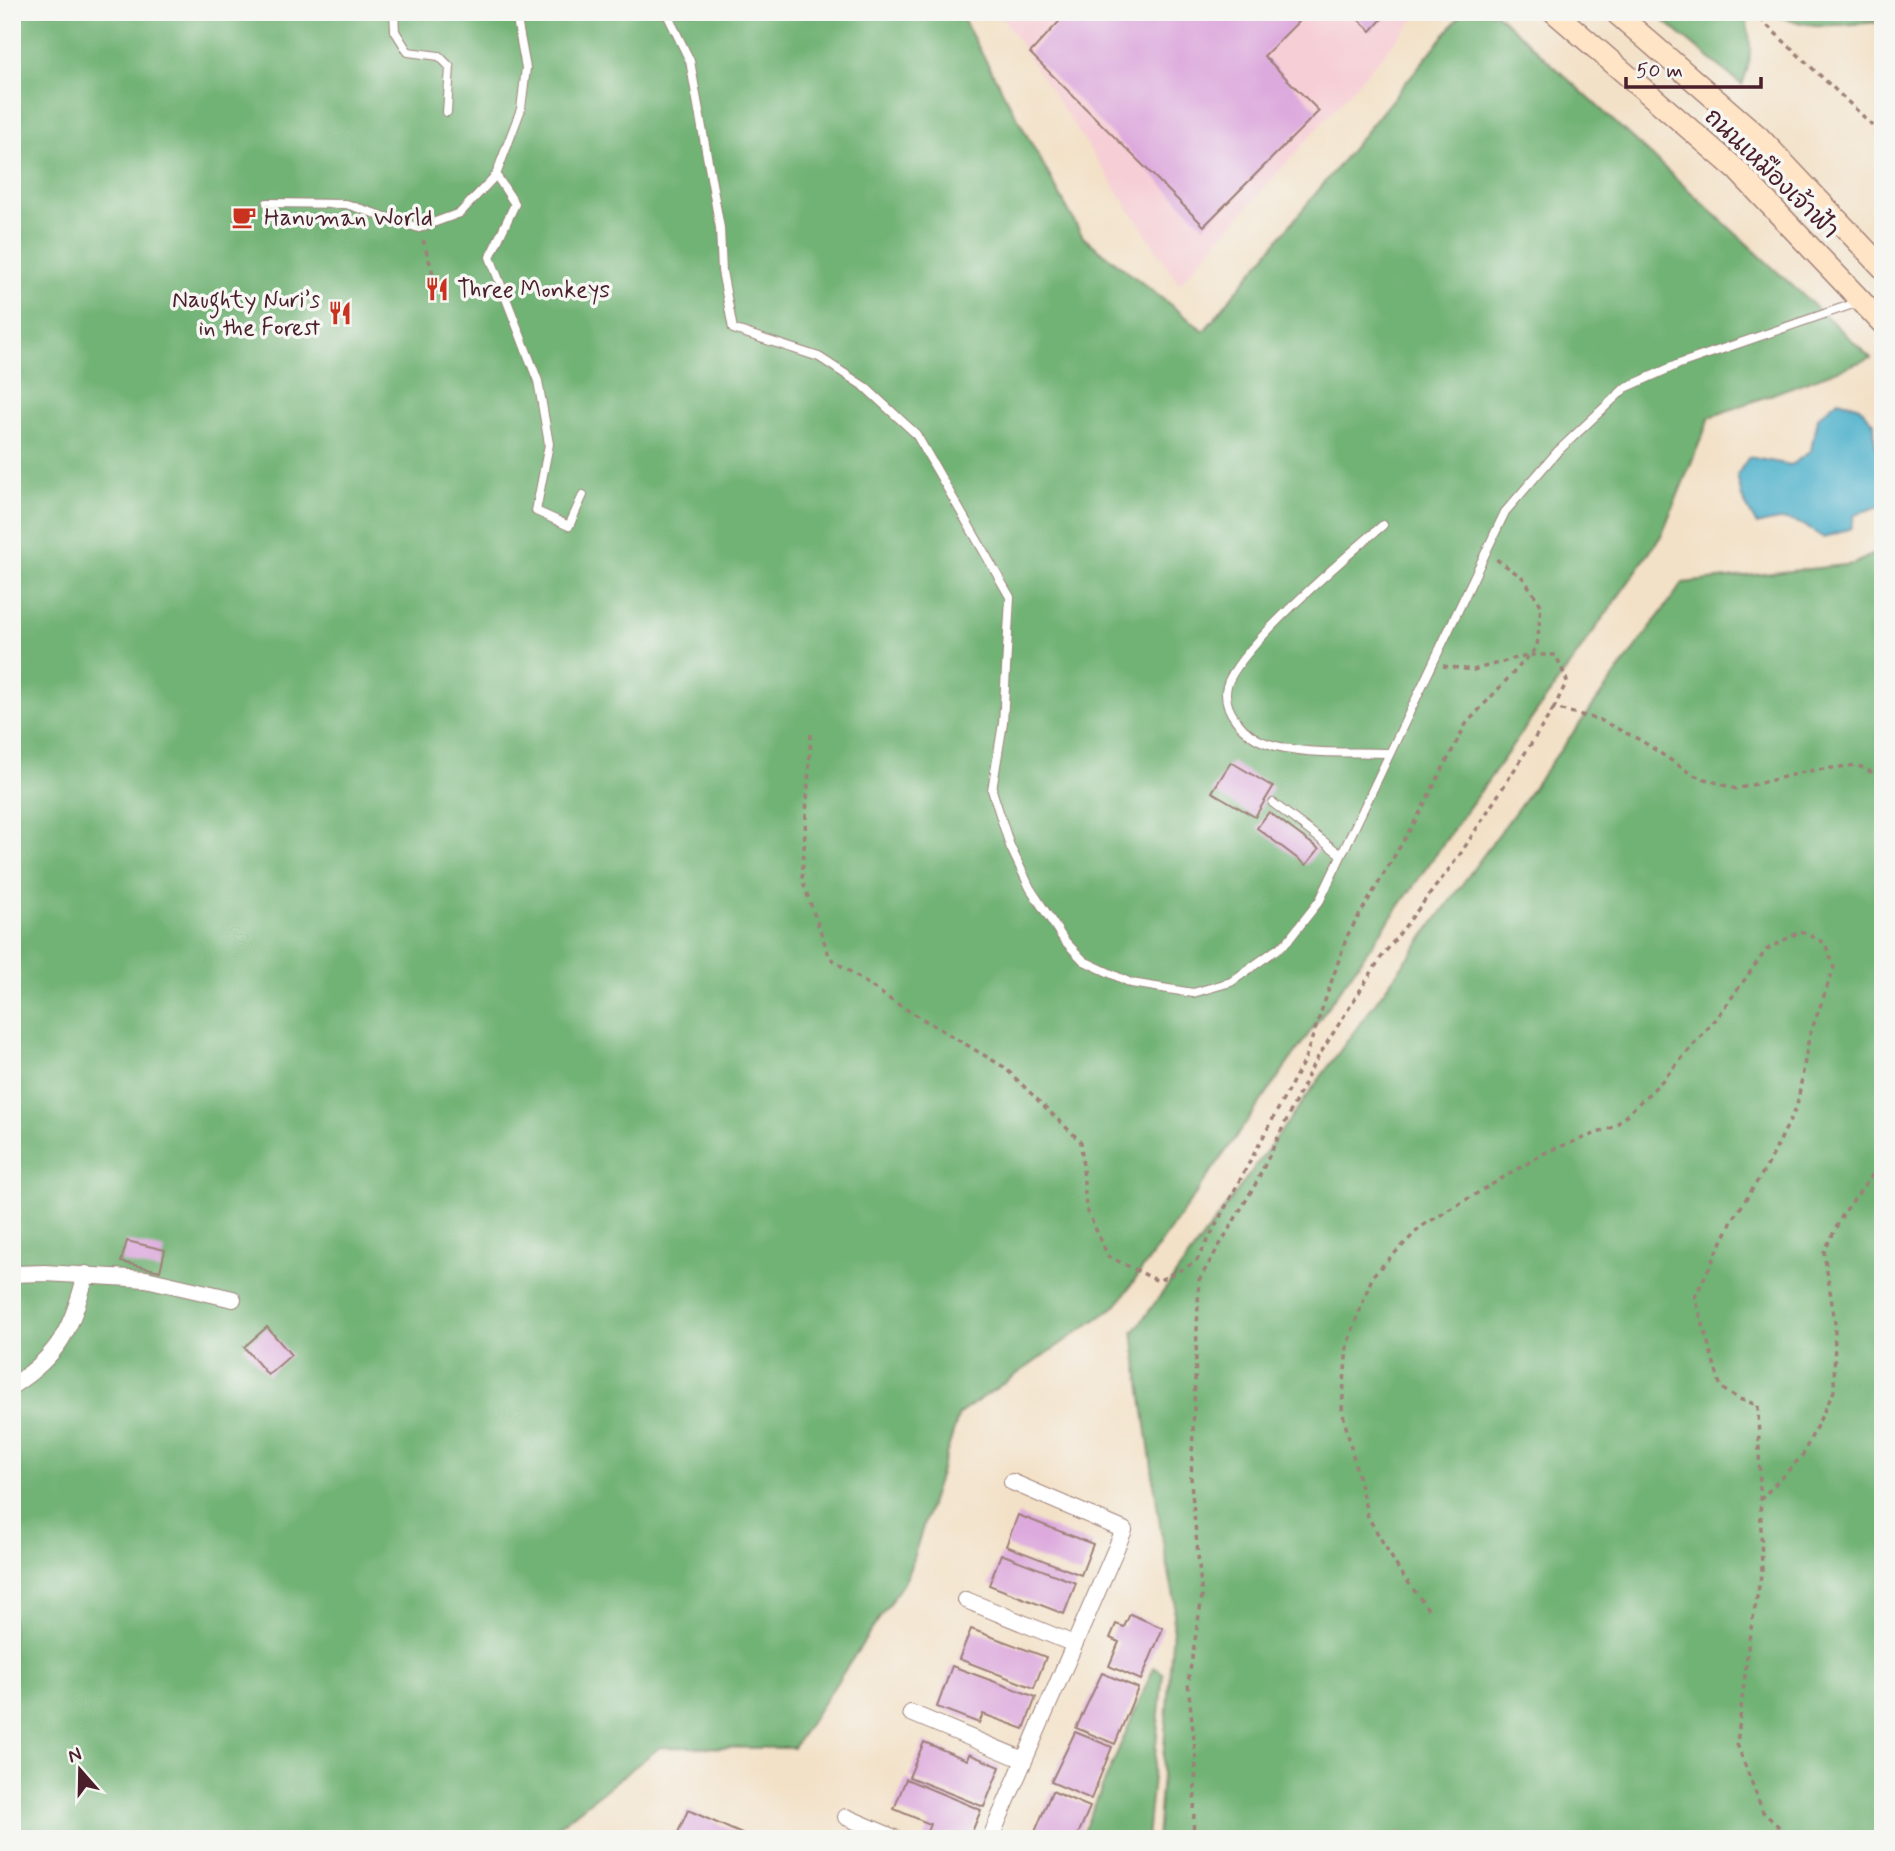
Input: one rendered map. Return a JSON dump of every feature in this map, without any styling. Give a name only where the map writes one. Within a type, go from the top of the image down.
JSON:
[{"type":"street","name":"ถนนเหมืองเจ้าฟ้า","points":[[1553,12],[1737,170],[1883,324]]},
{"type":"street","name":"ถนนเหมืองเจ้าฟ้า","points":[[1615,12],[1759,137],[1883,268]]},
{"type":"street","points":[[12,1274],[86,1274],[146,1279],[233,1299]]},
{"type":"street","points":[[12,1387],[43,1366],[74,1318],[86,1274]]},
{"type":"street","points":[[990,1839],[1124,1530],[1012,1482]]},
{"type":"street","points":[[966,1600],[1074,1644]]},
{"type":"street","points":[[911,1713],[1024,1760]]},
{"type":"street","points":[[846,1817],[897,1839]]},
{"type":"lane","points":[[394,12],[395,31],[408,52],[439,56],[450,67],[447,112]]},
{"type":"lane","points":[[267,203],[346,204],[419,228],[460,213],[496,176],[521,109],[526,68],[518,25],[519,12]]},
{"type":"lane","points":[[660,12],[668,16],[690,61],[720,228],[722,271],[733,329],[819,357],[865,387],[916,434],[1010,597],[1003,723],[992,790],[1010,846],[1030,888],[1064,940],[1084,961],[1131,984],[1193,993],[1231,982],[1287,942],[1320,900],[1505,512],[1557,452],[1625,388],[1679,364],[1861,301]]},
{"type":"lane","points":[[496,176],[514,204],[490,257],[538,381],[549,444],[536,511],[569,526],[583,495]]},
{"type":"lane","points":[[1383,525],[1333,568],[1246,654],[1227,686],[1229,705],[1240,728],[1267,744],[1389,753]]},
{"type":"lane","points":[[1273,803],[1340,854]]},
{"type":"path","points":[[1753,12],[1883,135]]},
{"type":"path","points":[[419,228],[437,287]]},
{"type":"path","points":[[811,734],[802,880],[830,958],[894,1002],[1004,1067],[1081,1142],[1086,1208],[1108,1256],[1158,1281],[1196,1262],[1305,1059],[1347,936],[1417,818],[1465,724],[1537,647],[1541,605],[1523,579],[1486,552]]},
{"type":"path","points":[[1193,1839],[1196,1759],[1188,1683],[1202,1597],[1191,1482],[1199,1280],[1255,1185],[1313,1065],[1380,959],[1459,856],[1554,708],[1567,681],[1556,655],[1527,655],[1474,670],[1431,665]]},
{"type":"path","points":[[1554,708],[1600,720],[1642,741],[1693,775],[1736,789],[1808,771],[1857,765],[1883,778]]},
{"type":"path","points":[[1428,1609],[1399,1570],[1368,1517],[1342,1410],[1347,1345],[1373,1275],[1422,1226],[1548,1151],[1615,1127],[1660,1083],[1717,1018],[1766,950],[1801,931],[1825,943],[1834,968],[1809,1037],[1797,1107],[1769,1163],[1732,1221],[1695,1297],[1721,1388],[1739,1399],[1758,1405],[1762,1571],[1749,1639],[1737,1744],[1763,1812],[1792,1839]]},
{"type":"path","points":[[1760,1500],[1802,1456],[1834,1391],[1835,1323],[1824,1252],[1843,1214],[1883,1161]]},
{"type":"shaded area","points":[[999,12],[1421,12],[1179,284]]},
{"type":"green space","points":[[12,12],[959,12],[1083,237],[1204,331],[1463,12],[1495,12],[1871,358],[1710,417],[1661,536],[1117,1305],[959,1414],[907,1577],[793,1748],[660,1747],[556,1828],[518,1839],[12,1839]]},
{"type":"green space","points":[[1653,12],[1744,12],[1750,49],[1742,85]]},
{"type":"green space","points":[[1771,12],[1883,12],[1883,22],[1811,24],[1783,18]]},
{"type":"green space","points":[[1883,549],[1883,1839],[1157,1839],[1175,1602],[1161,1532],[1133,1333],[1683,583],[1854,564]]},
{"type":"green space","points":[[1154,1667],[1163,1673],[1147,1839],[1080,1839]]},
{"type":"water","points":[[1838,400],[1859,406],[1874,423],[1875,444],[1883,460],[1883,505],[1855,514],[1851,528],[1824,538],[1792,521],[1778,520],[1757,525],[1742,498],[1737,475],[1749,457],[1791,465],[1811,451],[1817,418]]},
{"type":"building","points":[[1068,12],[1308,12],[1264,56],[1319,111],[1204,226],[1030,53]]},
{"type":"building","points":[[1350,12],[1374,12],[1382,19],[1371,31]]},
{"type":"building","points":[[1231,762],[1273,787],[1255,817],[1212,792]]},
{"type":"building","points":[[1269,812],[1319,849],[1306,865],[1257,828]]},
{"type":"building","points":[[127,1241],[165,1250],[160,1271],[121,1262]]},
{"type":"building","points":[[267,1327],[291,1355],[268,1375],[244,1347]]},
{"type":"building","points":[[1018,1515],[1093,1544],[1081,1575],[1006,1546]]},
{"type":"building","points":[[1001,1554],[1076,1583],[1064,1614],[989,1585]]},
{"type":"building","points":[[1130,1614],[1163,1628],[1141,1680],[1109,1666],[1119,1642],[1110,1638],[1116,1624],[1124,1627]]},
{"type":"building","points":[[971,1629],[1046,1657],[1034,1688],[959,1659]]},
{"type":"building","points":[[952,1666],[1036,1697],[1024,1729],[983,1714],[979,1723],[937,1707]]},
{"type":"building","points":[[1102,1673],[1138,1688],[1115,1744],[1076,1728]]},
{"type":"building","points":[[1075,1732],[1112,1747],[1091,1799],[1051,1782]]},
{"type":"building","points":[[924,1742],[967,1760],[969,1754],[1000,1767],[984,1807],[909,1777]]},
{"type":"building","points":[[906,1779],[981,1810],[969,1839],[945,1834],[943,1839],[925,1837],[930,1824],[894,1809]]},
{"type":"building","points":[[1052,1791],[1090,1807],[1076,1839],[1032,1839]]},
{"type":"building","points":[[688,1810],[753,1839],[675,1839]]},
{"type":"place","name":"Hanuman World","points":[[244,217]]},
{"type":"place","name":"Three Monkeys","points":[[437,289]]},
{"type":"place","name":"Naughty Nuri’s in the Forest","points":[[340,313]]}]
